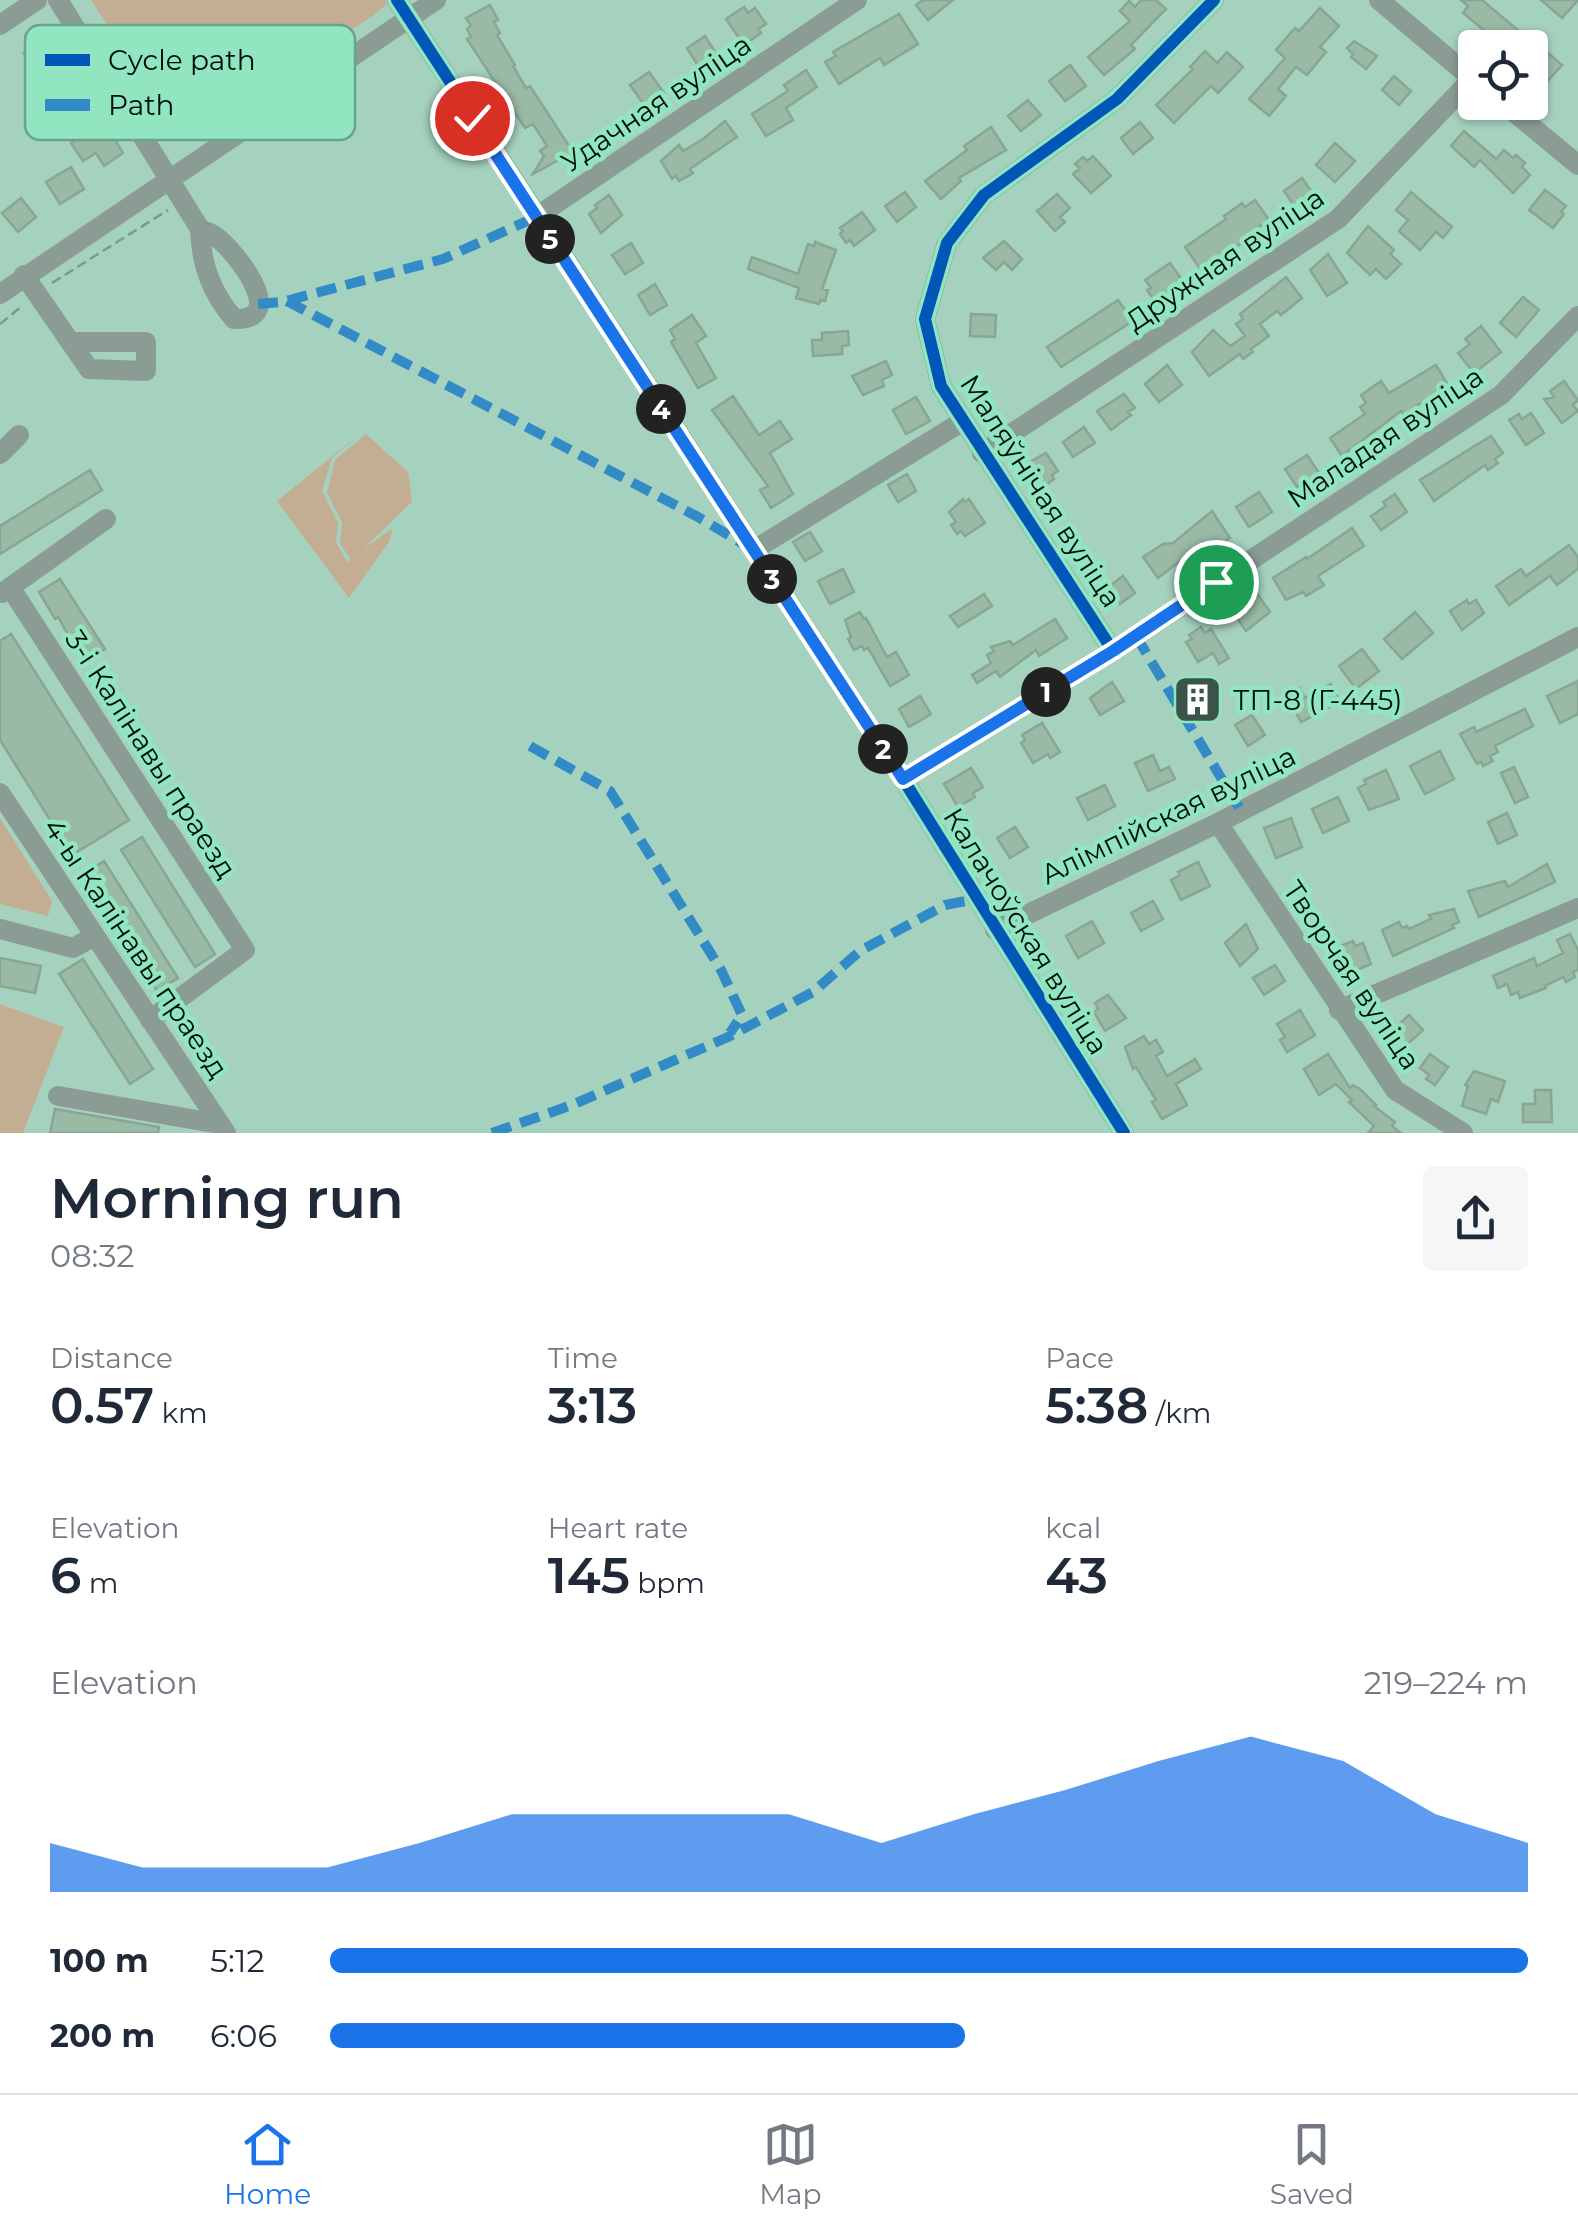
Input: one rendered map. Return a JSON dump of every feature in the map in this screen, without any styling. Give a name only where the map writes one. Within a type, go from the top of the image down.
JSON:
[{"type":"street","points":[[0,25],[36,0]]},
{"type":"street","points":[[58,0],[74,25]]},
{"type":"street","points":[[355,44],[402,9],[436,0]]},
{"type":"street","name":"Удачная вуліца","points":[[536,218],[857,0]]},
{"type":"street","name":"Маляўнічая вуліца","points":[[1113,651],[941,386],[925,319],[946,243],[984,196],[1117,99],[1214,0]]},
{"type":"street","points":[[1379,0],[1458,67]]},
{"type":"street","name":"Калачоўская вуліца","points":[[402,9],[903,779],[1124,1133]]},
{"type":"street","name":"Дружная вуліца","points":[[982,453],[1338,219],[1458,96]]},
{"type":"street","points":[[1524,120],[1578,165]]},
{"type":"street","points":[[145,140],[200,229]]},
{"type":"street","points":[[0,294],[224,140]]},
{"type":"street","points":[[24,275],[71,342]]},
{"type":"street","name":"Маладая вуліца","points":[[903,779],[1113,651],[1501,395],[1578,316]]},
{"type":"street","points":[[754,550],[963,421]]},
{"type":"street","points":[[0,454],[19,435]]},
{"type":"street","points":[[5,590],[106,519]]},
{"type":"street","name":"3-і Калінавы праезд","points":[[5,590],[245,950],[150,1020]]},
{"type":"street","name":"Алімпійская вуліца","points":[[995,930],[1218,823],[1578,637]]},
{"type":"street","name":"4-ы Калінавы праезд","points":[[0,793],[223,1128]]},
{"type":"street","name":"Творчая вуліца","points":[[1218,823],[1395,1090],[1463,1133]]},
{"type":"street","points":[[1339,1010],[1578,908]]},
{"type":"street","points":[[0,929],[73,948],[95,936]]},
{"type":"street","points":[[58,1096],[223,1128]]},
{"type":"path","points":[[0,324],[37,294],[183,201]]},
{"type":"shaded area","points":[[91,0],[385,0],[387,4],[355,28],[107,25]]},
{"type":"shaded area","points":[[365,430],[332,458],[322,491],[338,523],[336,542],[347,562],[351,559],[340,544],[342,522],[327,493],[335,460],[366,434],[408,472],[412,502],[363,549],[393,528],[389,542],[349,598],[277,501]]},
{"type":"shaded area","points":[[0,818],[52,901],[48,916],[0,904]]},
{"type":"shaded area","points":[[0,1004],[64,1027],[23,1133],[0,1133]]},
{"type":"building","points":[[923,0],[953,0],[928,20],[916,5]]},
{"type":"building","points":[[1141,0],[1156,0],[1166,9],[1131,45],[1135,49],[1104,75],[1088,57],[1130,21],[1120,11],[1129,1],[1135,7]]},
{"type":"building","points":[[1461,0],[1482,0],[1518,30],[1484,30],[1463,13],[1468,6]]},
{"type":"building","points":[[1541,0],[1578,0],[1562,18]]},
{"type":"building","points":[[490,5],[498,20],[494,22],[500,33],[497,35],[513,66],[573,152],[533,174],[544,156],[540,151],[547,146],[533,124],[525,128],[467,39],[471,37],[467,29],[471,26],[466,18]]},
{"type":"building","points":[[744,7],[748,13],[755,8],[766,24],[758,29],[761,33],[744,45],[726,19]]},
{"type":"building","points":[[1320,8],[1339,26],[1320,47],[1326,52],[1307,75],[1296,67],[1278,89],[1286,96],[1269,116],[1249,99],[1285,58],[1276,50]]},
{"type":"building","points":[[899,14],[918,44],[884,65],[880,58],[839,84],[825,62],[836,56],[833,52]]},
{"type":"building","points":[[705,36],[719,58],[700,69],[687,48]]},
{"type":"building","points":[[1354,41],[1377,56],[1366,69],[1351,57],[1353,54],[1347,48]]},
{"type":"building","points":[[1205,51],[1217,63],[1227,52],[1243,67],[1218,93],[1211,86],[1174,123],[1156,105],[1193,69],[1190,67]]},
{"type":"building","points":[[1548,53],[1562,65],[1548,81]]},
{"type":"building","points":[[1070,65],[1086,86],[1065,101],[1049,81]]},
{"type":"building","points":[[806,70],[817,87],[786,108],[793,120],[766,136],[752,114],[788,91],[784,85]]},
{"type":"building","points":[[649,72],[664,93],[645,106],[630,85]]},
{"type":"building","points":[[1394,76],[1411,91],[1399,105],[1382,90]]},
{"type":"building","points":[[1028,100],[1041,115],[1021,131],[1008,116]]},
{"type":"building","points":[[725,121],[737,137],[690,169],[693,173],[679,181],[676,176],[672,179],[661,161],[679,145],[683,151]]},
{"type":"building","points":[[1140,122],[1153,138],[1133,154],[1121,138]]},
{"type":"building","points":[[991,127],[1006,150],[959,178],[961,181],[941,199],[925,181]]},
{"type":"building","points":[[1464,131],[1496,159],[1504,150],[1513,158],[1516,155],[1530,175],[1513,193],[1480,160],[1474,167],[1451,146]]},
{"type":"building","points":[[115,140],[123,153],[104,166],[96,153],[83,161],[71,143]]},
{"type":"building","points":[[1335,143],[1355,161],[1335,182],[1316,165]]},
{"type":"building","points":[[1093,156],[1111,176],[1091,193],[1073,174],[1080,168],[1075,164],[1083,157],[1087,161]]},
{"type":"building","points":[[71,167],[84,189],[60,204],[46,182]]},
{"type":"building","points":[[1302,178],[1316,198],[1298,211],[1284,191]]},
{"type":"building","points":[[1545,190],[1566,206],[1553,228],[1529,210]]},
{"type":"building","points":[[905,192],[916,207],[897,222],[885,206]]},
{"type":"building","points":[[1411,192],[1452,227],[1443,238],[1436,232],[1420,250],[1399,231],[1408,220],[1396,210]]},
{"type":"building","points":[[1057,194],[1070,208],[1060,217],[1065,222],[1055,231],[1037,211]]},
{"type":"building","points":[[609,195],[622,215],[601,233],[589,214]]},
{"type":"building","points":[[21,198],[36,217],[18,232],[2,213]]},
{"type":"building","points":[[1255,200],[1269,220],[1256,229],[1262,236],[1246,248],[1242,243],[1215,261],[1218,265],[1209,271],[1206,267],[1201,270],[1185,247],[1242,203],[1245,207]]},
{"type":"building","points":[[862,212],[875,230],[854,246],[850,240],[846,243],[840,228]]},
{"type":"building","points":[[1368,226],[1394,250],[1390,254],[1401,264],[1386,279],[1376,269],[1370,275],[1347,253]]},
{"type":"building","points":[[1004,241],[1022,259],[1012,270],[1004,262],[996,270],[983,258]]},
{"type":"building","points":[[815,242],[836,250],[822,289],[828,290],[825,301],[819,304],[796,298],[799,288],[748,269],[752,257],[798,274],[808,244],[814,246]]},
{"type":"building","points":[[631,243],[643,263],[625,274],[612,255]]},
{"type":"building","points":[[1328,254],[1347,283],[1327,296],[1310,270]]},
{"type":"building","points":[[1170,263],[1185,284],[1157,304],[1145,280]]},
{"type":"building","points":[[1286,277],[1302,298],[1281,315],[1277,311],[1260,324],[1269,336],[1251,349],[1253,352],[1243,359],[1240,354],[1209,376],[1192,352],[1213,330],[1230,346],[1245,336],[1236,324],[1243,319],[1240,314]]},
{"type":"building","points":[[655,284],[667,305],[650,315],[638,295]]},
{"type":"building","points":[[1523,297],[1539,310],[1516,337],[1500,323]]},
{"type":"building","points":[[1118,300],[1133,321],[1061,367],[1047,347]]},
{"type":"building","points":[[971,314],[996,315],[995,337],[970,336]]},
{"type":"building","points":[[692,315],[706,336],[696,343],[716,378],[698,388],[671,342],[675,339],[670,330]]},
{"type":"building","points":[[1481,326],[1501,352],[1474,373],[1458,353],[1470,344],[1465,339]]},
{"type":"building","points":[[848,331],[849,345],[842,346],[842,354],[813,356],[812,340],[822,340],[822,333]]},
{"type":"building","points":[[886,361],[892,375],[882,380],[884,386],[863,395],[852,376]]},
{"type":"building","points":[[1167,365],[1182,385],[1159,402],[1145,384]]},
{"type":"building","points":[[1436,365],[1449,387],[1412,408],[1415,411],[1406,417],[1401,411],[1342,456],[1330,438],[1365,414],[1360,407],[1366,403],[1361,395],[1381,381],[1389,393]]},
{"type":"building","points":[[1564,381],[1578,400],[1573,405],[1578,411],[1562,423],[1544,399],[1554,397],[1550,391]]},
{"type":"building","points":[[1124,394],[1135,408],[1111,430],[1097,411]]},
{"type":"building","points":[[733,396],[759,435],[780,421],[792,439],[770,453],[793,494],[771,508],[760,490],[768,486],[712,410]]},
{"type":"building","points":[[916,397],[930,421],[906,434],[893,410]]},
{"type":"building","points":[[1531,413],[1544,433],[1526,445],[1509,420]]},
{"type":"building","points":[[1084,427],[1095,443],[1073,457],[1063,442]]},
{"type":"building","points":[[1491,436],[1503,453],[1495,459],[1498,463],[1488,470],[1485,465],[1434,501],[1420,480]]},
{"type":"building","points":[[1046,453],[1058,471],[1039,490],[1023,466]]},
{"type":"building","points":[[1307,455],[1319,473],[1297,487],[1285,469]]},
{"type":"building","points":[[90,470],[102,490],[0,554],[0,526]]},
{"type":"building","points":[[907,474],[916,491],[898,502],[888,485]]},
{"type":"building","points":[[1259,492],[1272,512],[1249,527],[1236,507]]},
{"type":"building","points":[[1395,494],[1407,512],[1381,530],[1371,516]]},
{"type":"building","points":[[963,499],[969,499],[985,523],[965,536],[961,531],[957,534],[951,525],[956,522],[949,512]]},
{"type":"building","points":[[1212,511],[1230,538],[1203,556],[1197,548],[1158,578],[1143,557],[1163,544],[1173,543]]},
{"type":"building","points":[[1352,528],[1364,546],[1318,576],[1324,585],[1306,596],[1303,592],[1286,600],[1273,578]]},
{"type":"building","points":[[810,532],[822,551],[805,561],[793,542]]},
{"type":"building","points":[[1569,545],[1578,557],[1578,569],[1557,585],[1550,576],[1509,605],[1496,586],[1521,569],[1526,576]]},
{"type":"building","points":[[843,569],[854,592],[830,604],[818,581]]},
{"type":"building","points":[[1123,576],[1135,593],[1120,604],[1108,587]]},
{"type":"building","points":[[60,579],[105,649],[83,661],[39,592]]},
{"type":"building","points":[[1256,592],[1270,612],[1246,631],[1230,608]]},
{"type":"building","points":[[984,594],[992,606],[958,627],[950,616]]},
{"type":"building","points":[[1467,600],[1469,604],[1476,600],[1484,613],[1462,630],[1450,611]]},
{"type":"building","points":[[860,612],[887,657],[896,652],[909,675],[890,686],[868,648],[854,650],[848,639],[851,637],[845,620]]},
{"type":"building","points":[[1415,612],[1433,633],[1402,659],[1384,639]]},
{"type":"building","points":[[1055,619],[1067,638],[1039,656],[1036,650],[1000,677],[996,671],[977,683],[972,675],[991,663],[987,655],[994,651],[991,647],[1010,641],[1013,645]]},
{"type":"building","points":[[1201,627],[1205,633],[1211,629],[1229,658],[1219,664],[1213,653],[1198,662],[1186,642]]},
{"type":"building","points":[[11,634],[129,820],[72,855],[0,740],[0,641]]},
{"type":"building","points":[[1362,649],[1379,671],[1356,689],[1339,666]]},
{"type":"building","points":[[1578,681],[1578,714],[1560,723],[1547,696]]},
{"type":"building","points":[[1112,682],[1124,701],[1100,715],[1090,698]]},
{"type":"building","points":[[1331,684],[1340,702],[1301,722],[1286,695],[1300,688],[1305,698]]},
{"type":"building","points":[[920,696],[931,714],[909,727],[899,709]]},
{"type":"building","points":[[1525,709],[1533,726],[1495,746],[1498,752],[1490,756],[1493,761],[1483,766],[1481,762],[1477,764],[1460,734],[1474,727],[1476,732]]},
{"type":"building","points":[[1252,715],[1265,735],[1248,746],[1235,725]]},
{"type":"building","points":[[1042,723],[1060,752],[1033,763],[1021,743],[1025,740],[1022,735]]},
{"type":"building","points":[[1440,751],[1454,779],[1425,794],[1410,766]]},
{"type":"building","points":[[1153,755],[1160,771],[1169,767],[1175,779],[1148,791],[1135,763]]},
{"type":"building","points":[[1514,767],[1528,797],[1515,803],[1501,773]]},
{"type":"building","points":[[971,768],[983,787],[958,807],[944,784]]},
{"type":"building","points":[[1386,770],[1399,799],[1369,810],[1358,788],[1366,784],[1364,780]]},
{"type":"building","points":[[1105,785],[1115,806],[1088,820],[1077,798]]},
{"type":"building","points":[[1338,797],[1349,821],[1323,833],[1312,809]]},
{"type":"building","points":[[1507,813],[1517,835],[1498,844],[1488,822]]},
{"type":"building","points":[[1291,818],[1302,847],[1276,858],[1264,828]]},
{"type":"building","points":[[1015,827],[1028,847],[1010,858],[997,838]]},
{"type":"building","points":[[142,837],[215,954],[195,967],[121,850]]},
{"type":"building","points":[[104,861],[178,978],[157,991],[84,874]]},
{"type":"building","points":[[1198,862],[1210,886],[1181,900],[1171,880]]},
{"type":"building","points":[[1547,864],[1555,882],[1479,917],[1468,891],[1505,881],[1508,887]]},
{"type":"building","points":[[1153,901],[1163,919],[1141,931],[1131,913]]},
{"type":"building","points":[[1454,909],[1459,922],[1452,925],[1454,928],[1393,956],[1382,930],[1399,922],[1402,928],[1409,929],[1431,919],[1429,915]]},
{"type":"building","points":[[1092,921],[1104,943],[1078,958],[1066,936]]},
{"type":"building","points":[[1246,924],[1258,949],[1240,966],[1225,943]]},
{"type":"building","points":[[1570,934],[1578,950],[1575,977],[1566,982],[1563,977],[1520,998],[1518,992],[1511,995],[1507,984],[1498,988],[1493,976],[1534,958],[1537,966],[1563,953],[1557,940]]},
{"type":"building","points":[[1353,941],[1355,946],[1363,943],[1371,964],[1345,975],[1335,948]]},
{"type":"building","points":[[0,958],[41,966],[35,993],[0,986]]},
{"type":"building","points":[[83,959],[153,1069],[130,1084],[59,974]]},
{"type":"building","points":[[1275,965],[1285,981],[1264,995],[1253,978]]},
{"type":"building","points":[[1108,995],[1126,1018],[1105,1031],[1094,1012],[1098,1009],[1095,1003]]},
{"type":"building","points":[[1300,1010],[1315,1035],[1287,1052],[1280,1040],[1285,1037],[1277,1024]]},
{"type":"building","points":[[1409,1015],[1423,1030],[1401,1050],[1381,1028],[1391,1019],[1397,1026]]},
{"type":"building","points":[[1144,1036],[1149,1044],[1156,1040],[1163,1052],[1156,1056],[1167,1076],[1195,1059],[1201,1069],[1176,1084],[1187,1105],[1162,1119],[1152,1102],[1156,1100],[1136,1067],[1133,1069],[1125,1047]]},
{"type":"building","points":[[1328,1054],[1350,1088],[1353,1085],[1361,1090],[1395,1122],[1392,1126],[1401,1133],[1368,1133],[1374,1126],[1336,1084],[1319,1095],[1304,1069]]},
{"type":"building","points":[[1430,1054],[1448,1067],[1435,1085],[1420,1068]]},
{"type":"building","points":[[1474,1071],[1505,1081],[1498,1102],[1491,1099],[1486,1114],[1462,1106],[1468,1086],[1465,1085]]},
{"type":"building","points":[[1535,1090],[1551,1090],[1552,1122],[1523,1122],[1523,1104],[1535,1104]]},
{"type":"building","points":[[55,1109],[159,1127],[158,1133],[50,1133]]},
{"type":"marked path","points":[[258,304],[282,302],[443,259],[536,217]]},
{"type":"marked path","points":[[287,301],[745,545]]},
{"type":"marked path","points":[[1136,636],[1241,811]]},
{"type":"marked path","points":[[530,746],[610,791],[721,970],[742,1015],[730,1033]]},
{"type":"marked path","points":[[492,1133],[572,1105],[728,1037],[813,992],[860,951],[945,905],[976,899]]},
{"type":"cycle path","points":[[397,0],[903,779],[1124,1133]]},
{"type":"cycle path","points":[[1113,651],[941,386],[925,319],[947,243],[984,195],[1117,99],[1214,0]]},
{"type":"place","name":"ТП-8 (Г-445)","points":[[1198,700]]},
{"type":"route","points":[[472,118],[903,779],[1113,651],[1216,582]]}]
